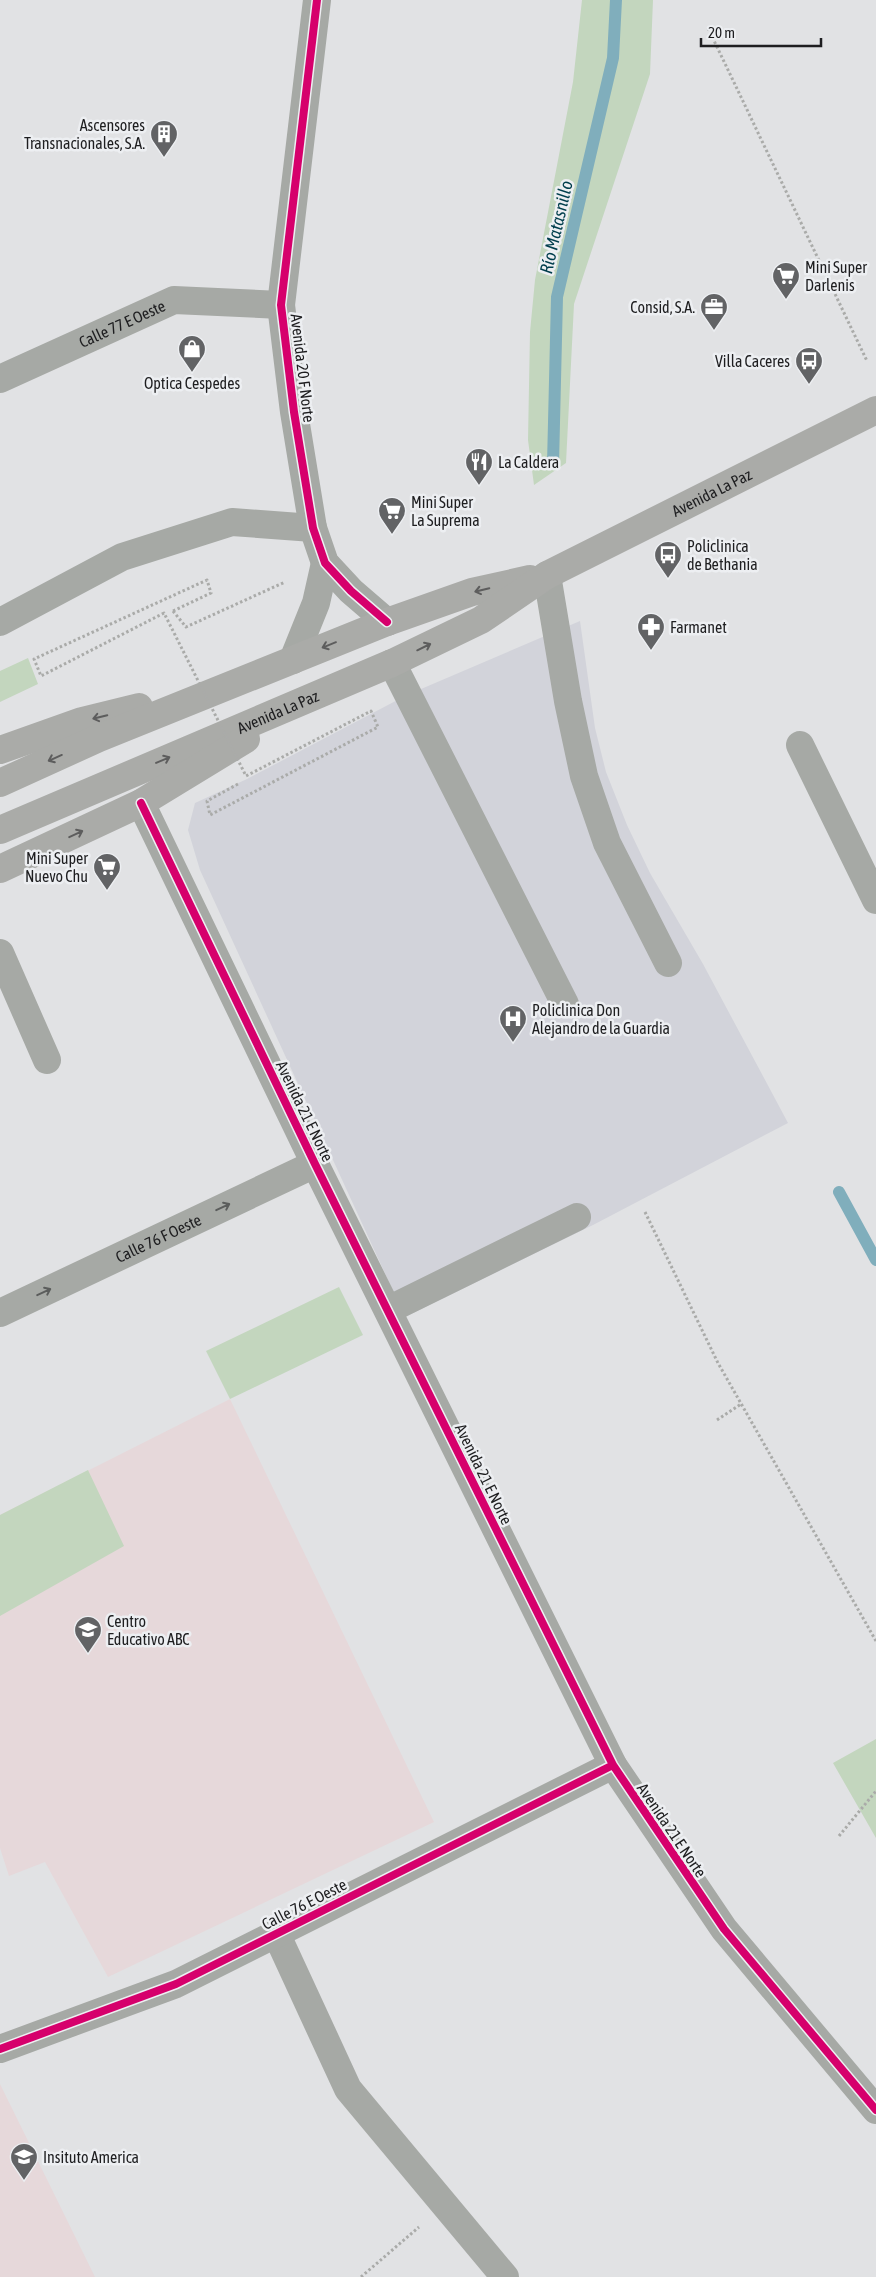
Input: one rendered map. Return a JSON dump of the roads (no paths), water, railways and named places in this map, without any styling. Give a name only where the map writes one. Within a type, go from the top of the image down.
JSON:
[{"type":"main road","name":"Avenida La Paz","points":[[0,830],[392,663],[480,620],[546,575],[876,411]]},
{"type":"main road","name":"Avenida La Paz","points":[[0,783],[99,738],[387,622],[472,592],[546,575]]},
{"type":"main road","points":[[0,750],[82,721],[232,684]]},
{"type":"main road","points":[[0,869],[141,803],[311,697]]},
{"type":"street","name":"Avenida 20 F Norte","points":[[317,0],[281,305],[294,412],[313,528],[325,563],[351,591],[387,622]]},
{"type":"street","name":"Calle 77 E Oeste","points":[[0,379],[174,300],[281,305]]},
{"type":"street","points":[[0,622],[122,557],[232,522],[313,528]]},
{"type":"street","points":[[293,660],[316,603],[325,563]]},
{"type":"street","points":[[546,575],[568,701],[584,776],[607,843],[668,963]]},
{"type":"street","points":[[392,663],[565,1004]]},
{"type":"street","points":[[800,745],[876,900]]},
{"type":"street","name":"Avenida 21 E Norte","points":[[141,803],[315,1164],[613,1765],[724,1929],[876,2110]]},
{"type":"street","points":[[0,953],[47,1060]]},
{"type":"street","name":"Calle 76 F Oeste","points":[[0,1313],[315,1164]]},
{"type":"street","points":[[388,1310],[577,1217]]},
{"type":"street","name":"Calle 76 E Oeste","points":[[0,2050],[176,1984],[613,1765]]},
{"type":"street","points":[[276,1933],[348,2089],[505,2277]]},
{"type":"waterway","name":"Río Matasnillo","points":[[553,464],[557,297],[613,58],[616,0]]},
{"type":"waterway","name":"Río Matasnillo","points":[[839,1192],[876,1260]]},
{"type":"place","name":"Ascensores Transnacionales, S.A.","points":[[164,158]]},
{"type":"place","name":"Mini Super Darlenis","points":[[786,300]]},
{"type":"place","name":"Consid, S.A.","points":[[714,331]]},
{"type":"place","name":"Optica Cespedes","points":[[192,373]]},
{"type":"place","name":"Villa Caceres","points":[[809,385]]},
{"type":"place","name":"La Caldera","points":[[479,486]]},
{"type":"place","name":"Mini Super La Suprema","points":[[392,535]]},
{"type":"place","name":"Policlinica de Bethania","points":[[668,579]]},
{"type":"place","name":"Farmanet","points":[[651,651]]},
{"type":"place","name":"Mini Super Nuevo Chu","points":[[107,891]]},
{"type":"place","name":"Policlinica Don Alejandro de la Guardia","points":[[513,1043]]},
{"type":"place","name":"Centro Educativo ABC","points":[[88,1654]]},
{"type":"place","name":"Insituto America","points":[[24,2181]]}]
